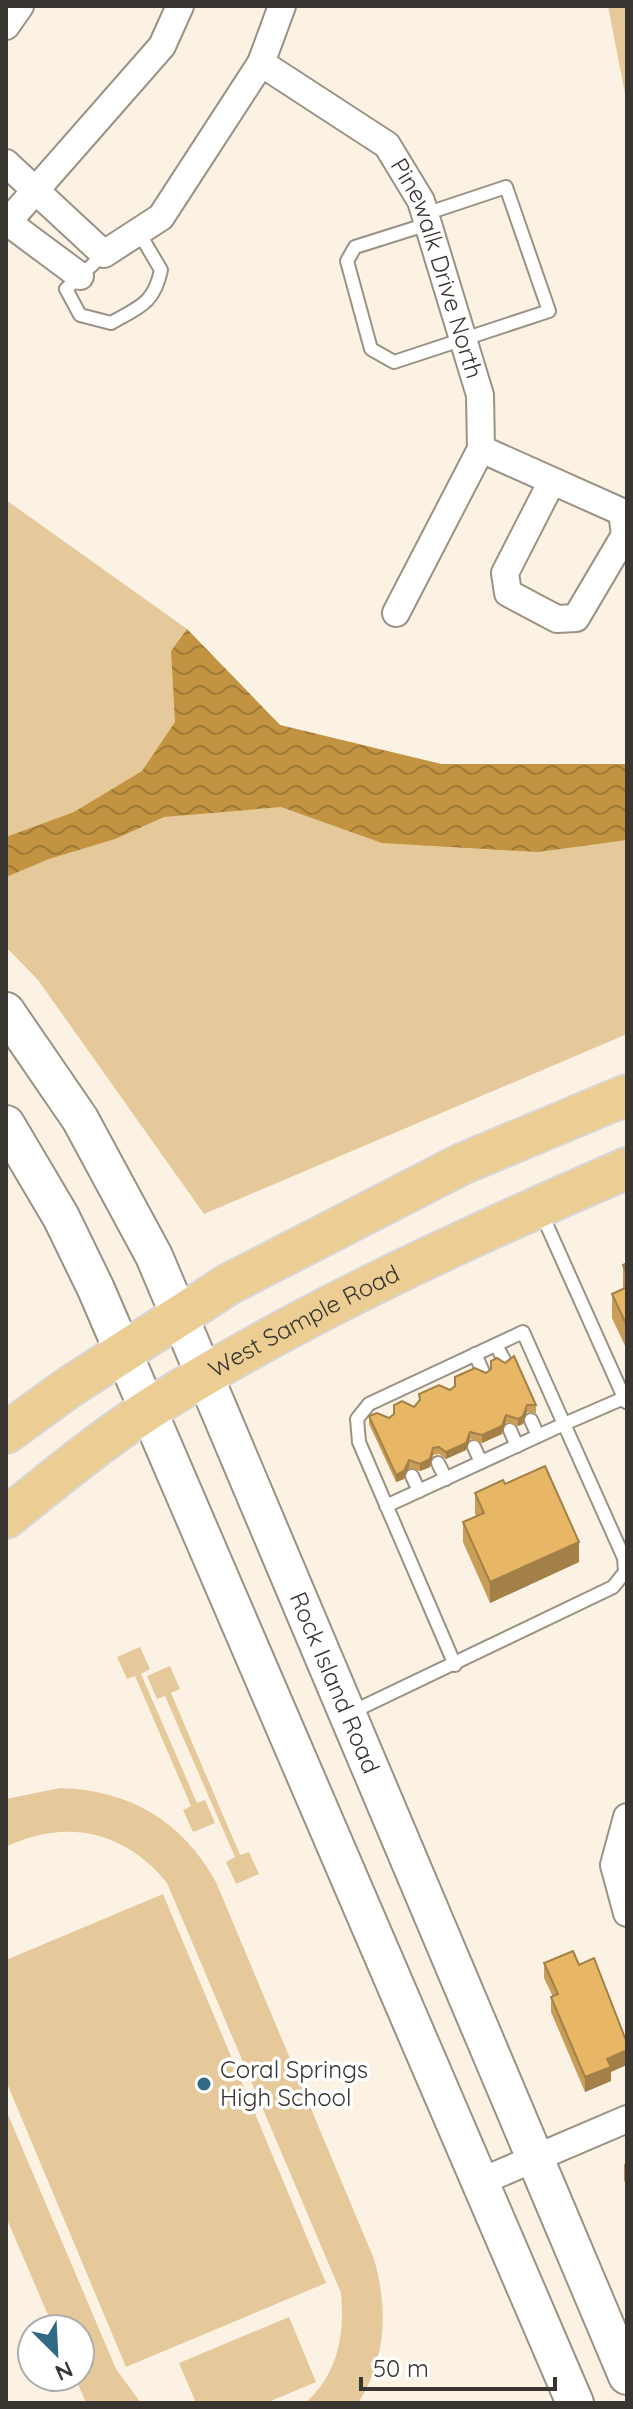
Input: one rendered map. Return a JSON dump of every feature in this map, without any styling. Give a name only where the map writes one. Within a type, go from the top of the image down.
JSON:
[{"type":"main road","name":"Rock Island Road","points":[[6,1011],[80,1119],[148,1244],[621,2362]]},
{"type":"main road","points":[[6,1433],[229,1284],[462,1164],[627,1095]]},
{"type":"main road","points":[[6,1124],[61,1217],[124,1352],[575,2403]]},
{"type":"main road","name":"West Sample Road","points":[[6,1518],[149,1409],[203,1376],[363,1289],[627,1168]]},
{"type":"main road","points":[[561,2370],[621,2362]]},
{"type":"street","points":[[6,26],[20,6]]},
{"type":"street","points":[[80,276],[6,222],[162,46],[180,6]]},
{"type":"street","points":[[6,163],[104,254],[161,217],[261,63],[282,6]]},
{"type":"street","name":"Pinewalk Drive North","points":[[261,63],[387,145],[427,219],[480,395],[481,449],[396,613]]},
{"type":"street","points":[[481,449],[622,512],[625,535],[576,618],[557,619],[508,593],[505,573],[552,481]]},
{"type":"street","points":[[627,1817],[614,1865],[627,1913]]},
{"type":"street","points":[[482,2181],[627,2119]]},
{"type":"lane","points":[[506,187],[549,311],[463,340],[394,362],[371,349],[347,261],[355,247],[506,187]]},
{"type":"lane","points":[[104,254],[66,289],[80,315],[111,323],[139,307],[157,291],[161,270],[138,231]]},
{"type":"lane","points":[[386,1506],[564,1424],[625,1401],[539,1207]]},
{"type":"lane","points":[[346,1715],[455,1665],[613,1587],[625,1572],[624,1558],[523,1332],[475,1354],[441,1376],[377,1400],[357,1419],[359,1442],[455,1665]]},
{"type":"lane","points":[[496,1345],[505,1362]]},
{"type":"lane","points":[[475,1354],[483,1372]]},
{"type":"lane","points":[[377,1400],[386,1417]]},
{"type":"lane","points":[[531,1420],[538,1436]]},
{"type":"lane","points":[[510,1430],[517,1446]]},
{"type":"lane","points":[[474,1447],[481,1462]]},
{"type":"lane","points":[[438,1463],[446,1479]]},
{"type":"lane","points":[[412,1476],[419,1491]]},
{"type":"shaded area","points":[[608,6],[627,6],[627,104]]},
{"type":"shaded area","points":[[6,500],[187,629],[280,725],[441,764],[627,764],[627,1034],[204,1214],[38,980],[6,947]]},
{"type":"shaded area","points":[[140,1647],[150,1669],[141,1674],[197,1803],[205,1800],[215,1823],[193,1832],[183,1810],[191,1806],[135,1676],[127,1679],[117,1657]]},
{"type":"shaded area","points":[[170,1666],[180,1689],[171,1693],[240,1855],[249,1852],[259,1874],[236,1884],[226,1862],[235,1857],[165,1696],[157,1699],[147,1676]]},
{"type":"shaded area","points":[[60,1788],[109,1795],[152,1813],[187,1842],[216,1882],[379,2277],[383,2314],[379,2351],[375,2369],[358,2403],[305,2403],[325,2380],[337,2352],[342,2323],[341,2293],[167,1883],[133,1851],[93,1835],[51,1833],[6,1847],[6,1799]]},
{"type":"shaded area","points":[[163,1894],[326,2283],[126,2367],[6,2081],[6,1960]]},
{"type":"shaded area","points":[[6,2110],[92,2313],[47,2313],[6,2217]]},
{"type":"shaded area","points":[[289,2317],[316,2382],[266,2403],[196,2403],[179,2363]]},
{"type":"shaded area","points":[[96,2322],[116,2369],[141,2403],[86,2403],[82,2393],[96,2393]]},
{"type":"water","points":[[187,629],[280,725],[441,764],[627,764],[627,840],[538,852],[382,843],[281,807],[164,817],[115,839],[49,859],[6,877],[6,837],[74,812],[142,771],[175,722],[171,651]]},
{"type":"building","points":[[627,1287],[627,1326],[612,1294]]},
{"type":"building","points":[[514,1356],[536,1405],[527,1405],[523,1416],[518,1419],[506,1415],[502,1426],[482,1435],[470,1432],[466,1443],[446,1452],[439,1447],[433,1448],[430,1459],[420,1464],[409,1460],[404,1471],[396,1475],[369,1416],[377,1413],[389,1418],[394,1414],[394,1405],[402,1401],[414,1407],[420,1400],[419,1394],[439,1385],[450,1390],[455,1386],[455,1377],[475,1368],[486,1373],[491,1369],[491,1361],[497,1358],[505,1363]]},
{"type":"building","points":[[545,1466],[579,1542],[490,1582],[463,1522],[484,1513],[475,1493]]},
{"type":"building","points":[[573,1951],[579,1965],[594,1958],[627,2043],[627,2050],[607,2059],[611,2067],[585,2077],[551,1997],[558,1994],[544,1963]]},
{"type":"place","name":"Coral Springs High School","points":[[204,2084]]}]
